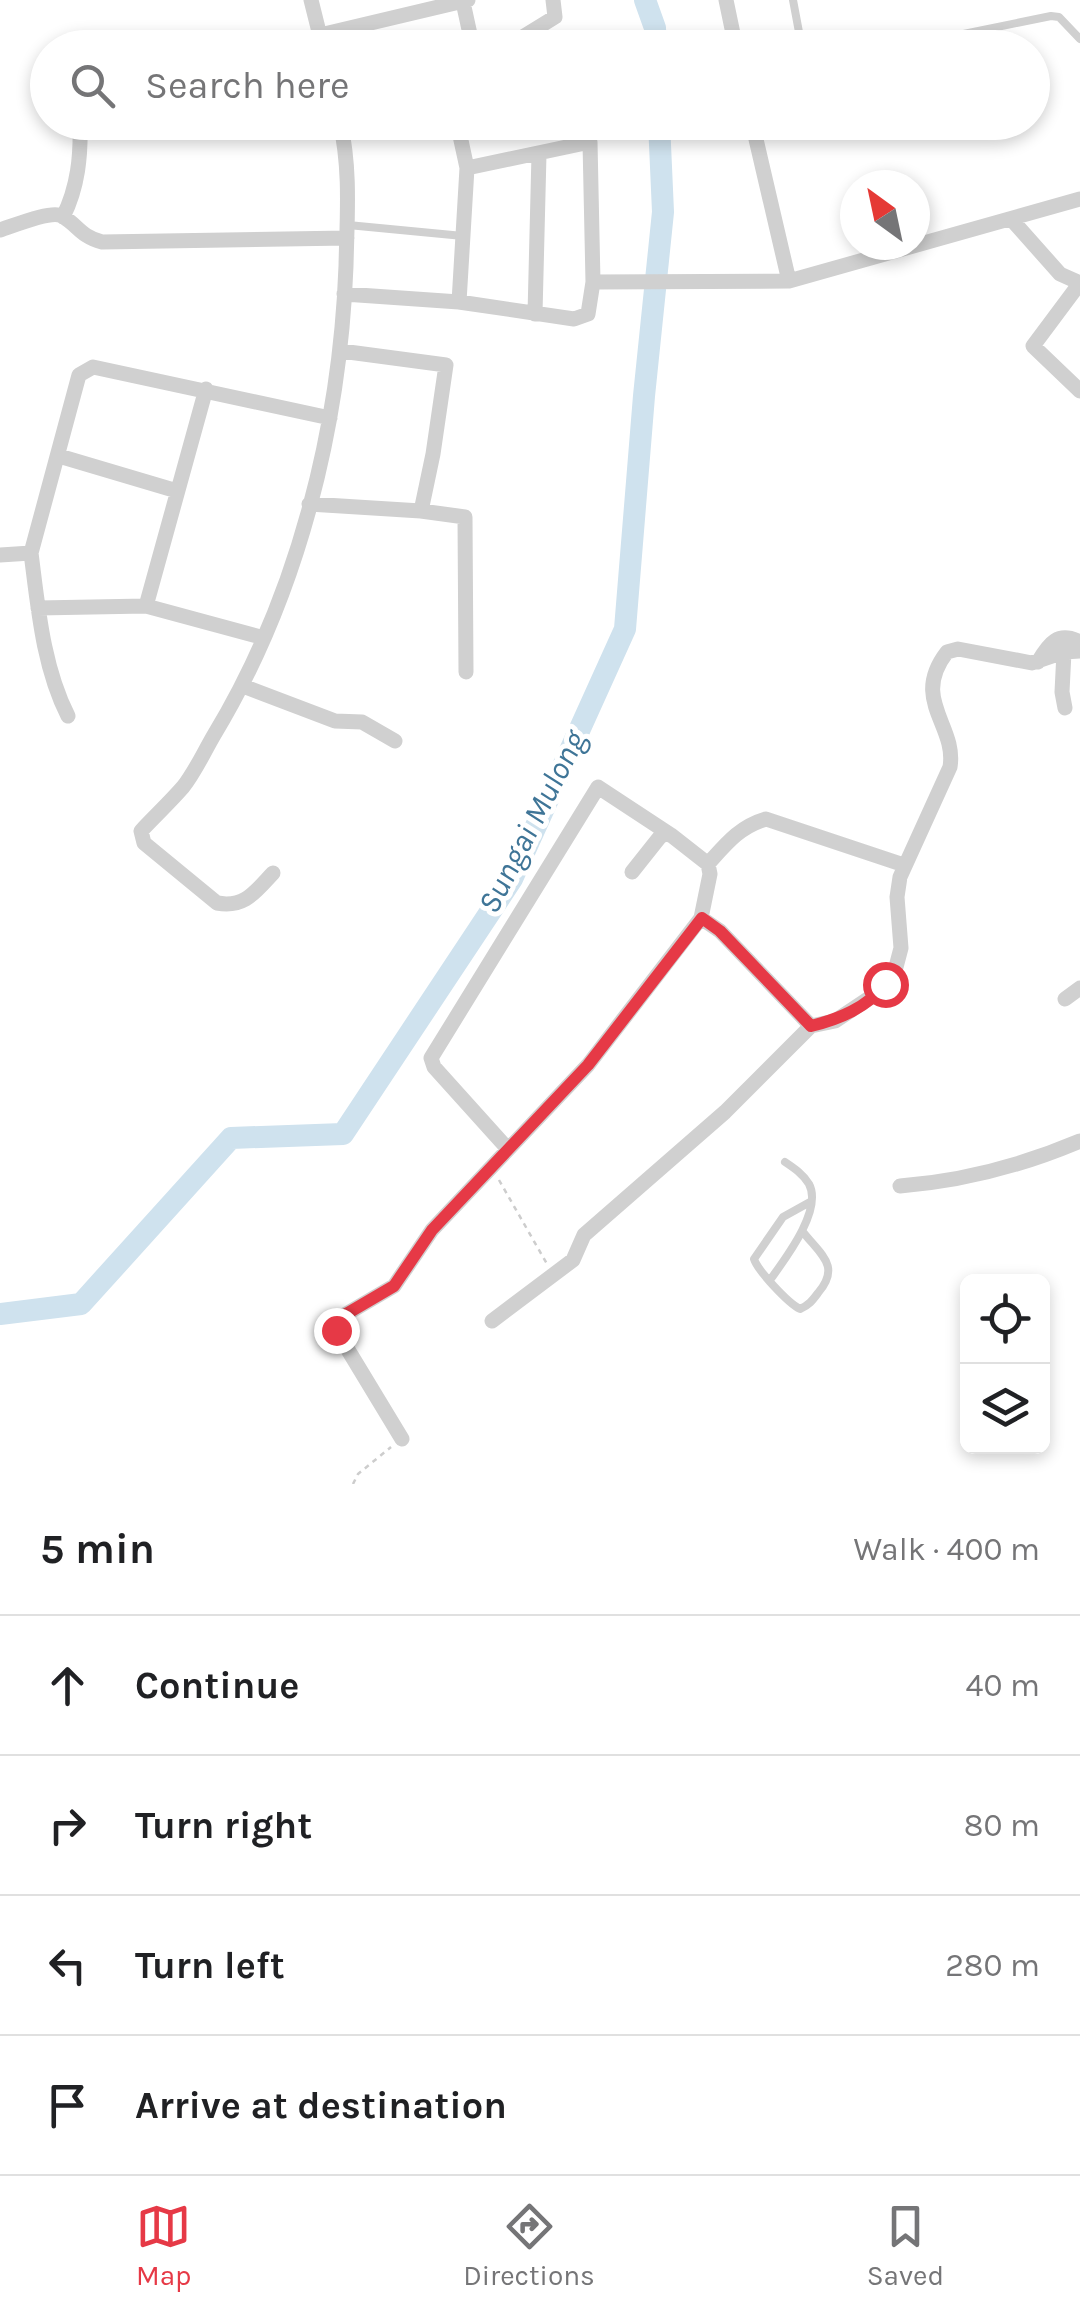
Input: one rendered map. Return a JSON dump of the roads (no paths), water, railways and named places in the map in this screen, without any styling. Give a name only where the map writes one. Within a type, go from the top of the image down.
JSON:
[{"type":"street","points":[[311,0],[318,30]]},
{"type":"street","points":[[533,30],[554,17],[553,0]]},
{"type":"street","points":[[726,0],[732,30]]},
{"type":"street","points":[[363,30],[465,1],[470,30]]},
{"type":"street","points":[[63,217],[77,174],[79,140]]},
{"type":"street","points":[[273,873],[245,902],[231,906],[217,903],[142,839],[141,831],[184,785],[244,686],[309,504],[341,351],[347,231],[348,158],[344,140]]},
{"type":"street","points":[[459,302],[467,168],[460,140]]},
{"type":"street","points":[[756,140],[789,280]]},
{"type":"street","points":[[344,294],[459,302],[580,319],[591,306],[600,281],[590,142],[467,168]]},
{"type":"street","points":[[535,314],[539,154]]},
{"type":"street","points":[[600,281],[789,280],[1080,198]]},
{"type":"street","points":[[0,230],[53,214],[63,217],[87,238],[102,242],[347,231]]},
{"type":"street","points":[[1012,220],[1060,274],[1080,283],[1033,346],[1080,391]]},
{"type":"street","points":[[341,351],[446,365],[421,511]]},
{"type":"street","points":[[68,716],[54,690],[31,552],[79,375],[93,367],[330,418]]},
{"type":"street","points":[[146,606],[206,390]]},
{"type":"street","points":[[59,456],[177,491]]},
{"type":"street","points":[[309,504],[421,511],[465,518],[466,672]]},
{"type":"street","points":[[0,554],[31,552]]},
{"type":"street","points":[[38,608],[146,606],[264,638]]},
{"type":"street","points":[[1038,662],[1056,638],[1064,636],[1080,642]]},
{"type":"street","points":[[492,1322],[573,1260],[584,1235],[725,1112],[811,1026],[835,1020],[870,1000],[896,967],[901,948],[897,897],[904,865],[950,767],[952,752],[934,702],[934,673],[947,652],[958,649],[1032,663],[1072,651]]},
{"type":"street","points":[[1065,708],[1062,692],[1072,651]]},
{"type":"street","points":[[244,686],[336,721],[362,722],[395,741]]},
{"type":"street","points":[[402,1439],[336,1330],[336,1320],[394,1286],[432,1230],[588,1065],[702,918],[710,874],[708,864],[598,787],[431,1058],[434,1067],[507,1148]]},
{"type":"street","points":[[708,864],[736,832],[766,819],[904,865]]},
{"type":"street","points":[[632,872],[659,838],[664,834],[671,836]]},
{"type":"street","points":[[702,918],[720,931],[811,1026]]},
{"type":"street","points":[[1064,999],[1080,988]]},
{"type":"street","points":[[900,1186],[944,1183],[1015,1167],[1080,1141]]},
{"type":"lane","points":[[792,0],[798,30]]},
{"type":"lane","points":[[984,30],[1052,16],[1059,17],[1080,39]]},
{"type":"lane","points":[[347,231],[463,236]]},
{"type":"lane","points":[[770,1280],[803,1232],[810,1202],[811,1187],[785,1162]]},
{"type":"lane","points":[[803,1232],[825,1258],[829,1281],[808,1306],[800,1309],[758,1270],[754,1259],[784,1218],[810,1202]]},
{"type":"waterway","name":"Sungai Mulong","points":[[645,0],[655,30]]},
{"type":"waterway","name":"Sungai Mulong","points":[[0,1314],[81,1304],[231,1138],[343,1134],[512,879],[625,629],[663,212],[660,140]]}]
